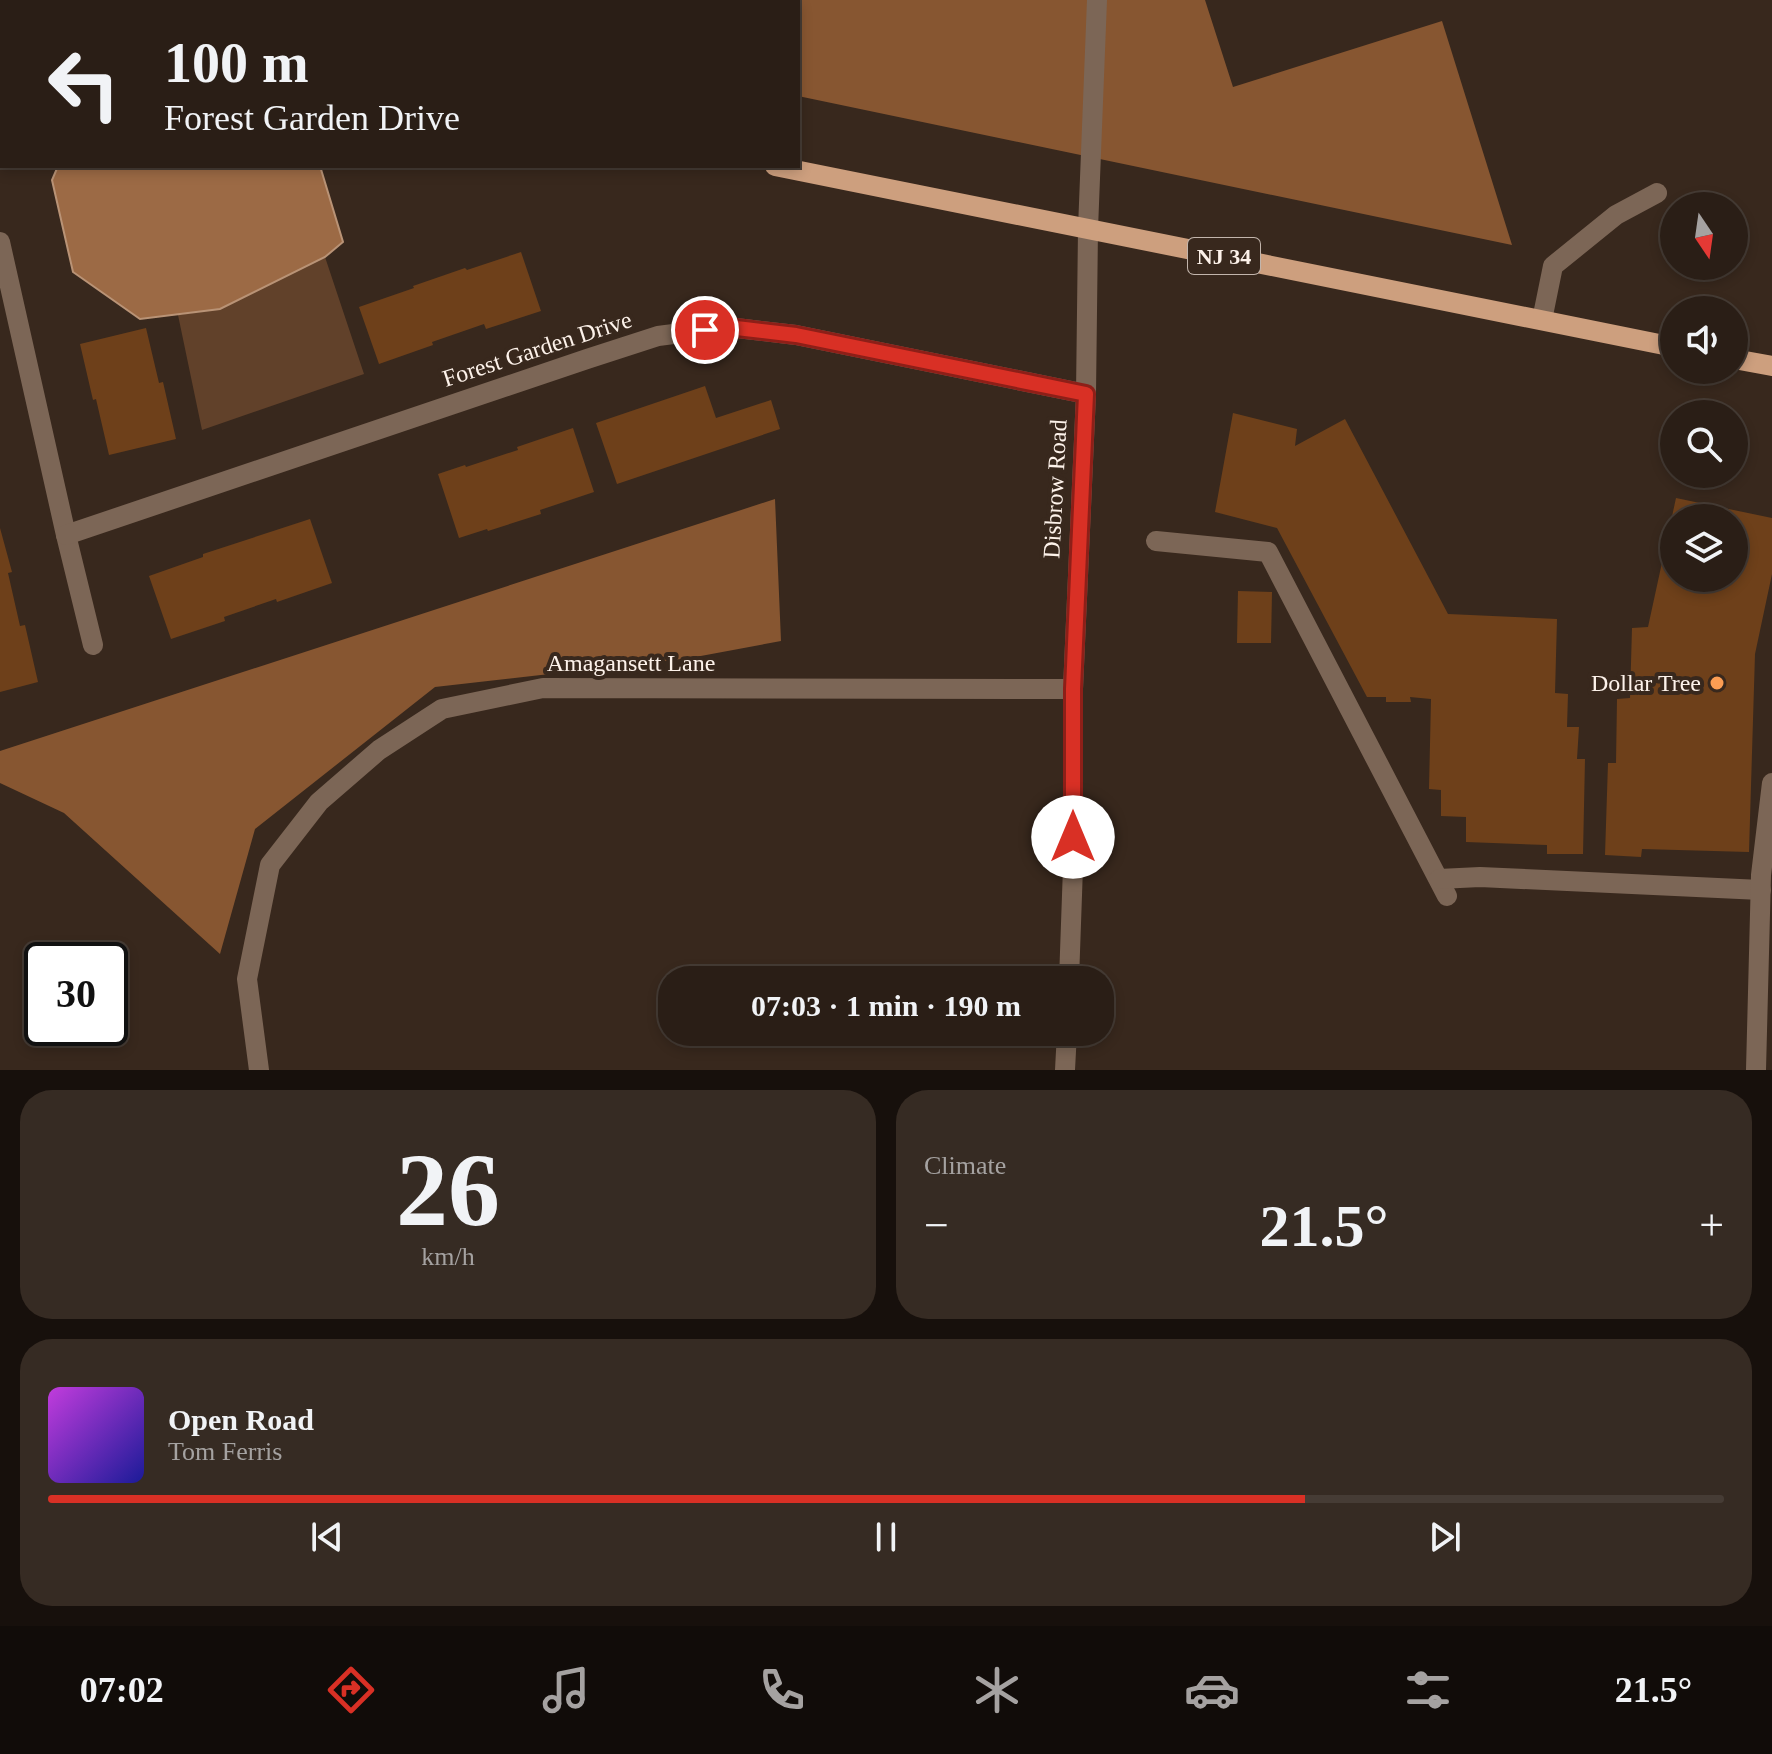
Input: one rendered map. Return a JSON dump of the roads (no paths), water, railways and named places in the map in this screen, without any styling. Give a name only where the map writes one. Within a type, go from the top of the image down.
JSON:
[{"type":"main road","name":"NJ 34","points":[[785,168],[1660,344]]},
{"type":"main road","points":[[1748,362],[1772,366]]},
{"type":"street","name":"Disbrow Road","points":[[1069,966],[1073,689],[1086,394],[1088,229],[1097,0]]},
{"type":"street","points":[[1542,320],[1553,266],[1616,215],[1657,193]]},
{"type":"street","points":[[0,242],[93,645]]},
{"type":"street","name":"Forest Garden Drive","points":[[66,535],[658,336],[728,327],[796,335],[1086,394]]},
{"type":"street","points":[[1156,541],[1268,552],[1443,888],[1480,877],[1761,890]]},
{"type":"street","name":"Amagansett Lane","points":[[259,1070],[247,979],[270,865],[319,802],[379,750],[442,709],[543,688],[1073,689]]},
{"type":"street","points":[[1756,1070],[1761,890],[1772,783]]},
{"type":"street","points":[[1065,1070],[1066,1046]]},
{"type":"place","name":"Dollar Tree","points":[[1717,683]]}]
